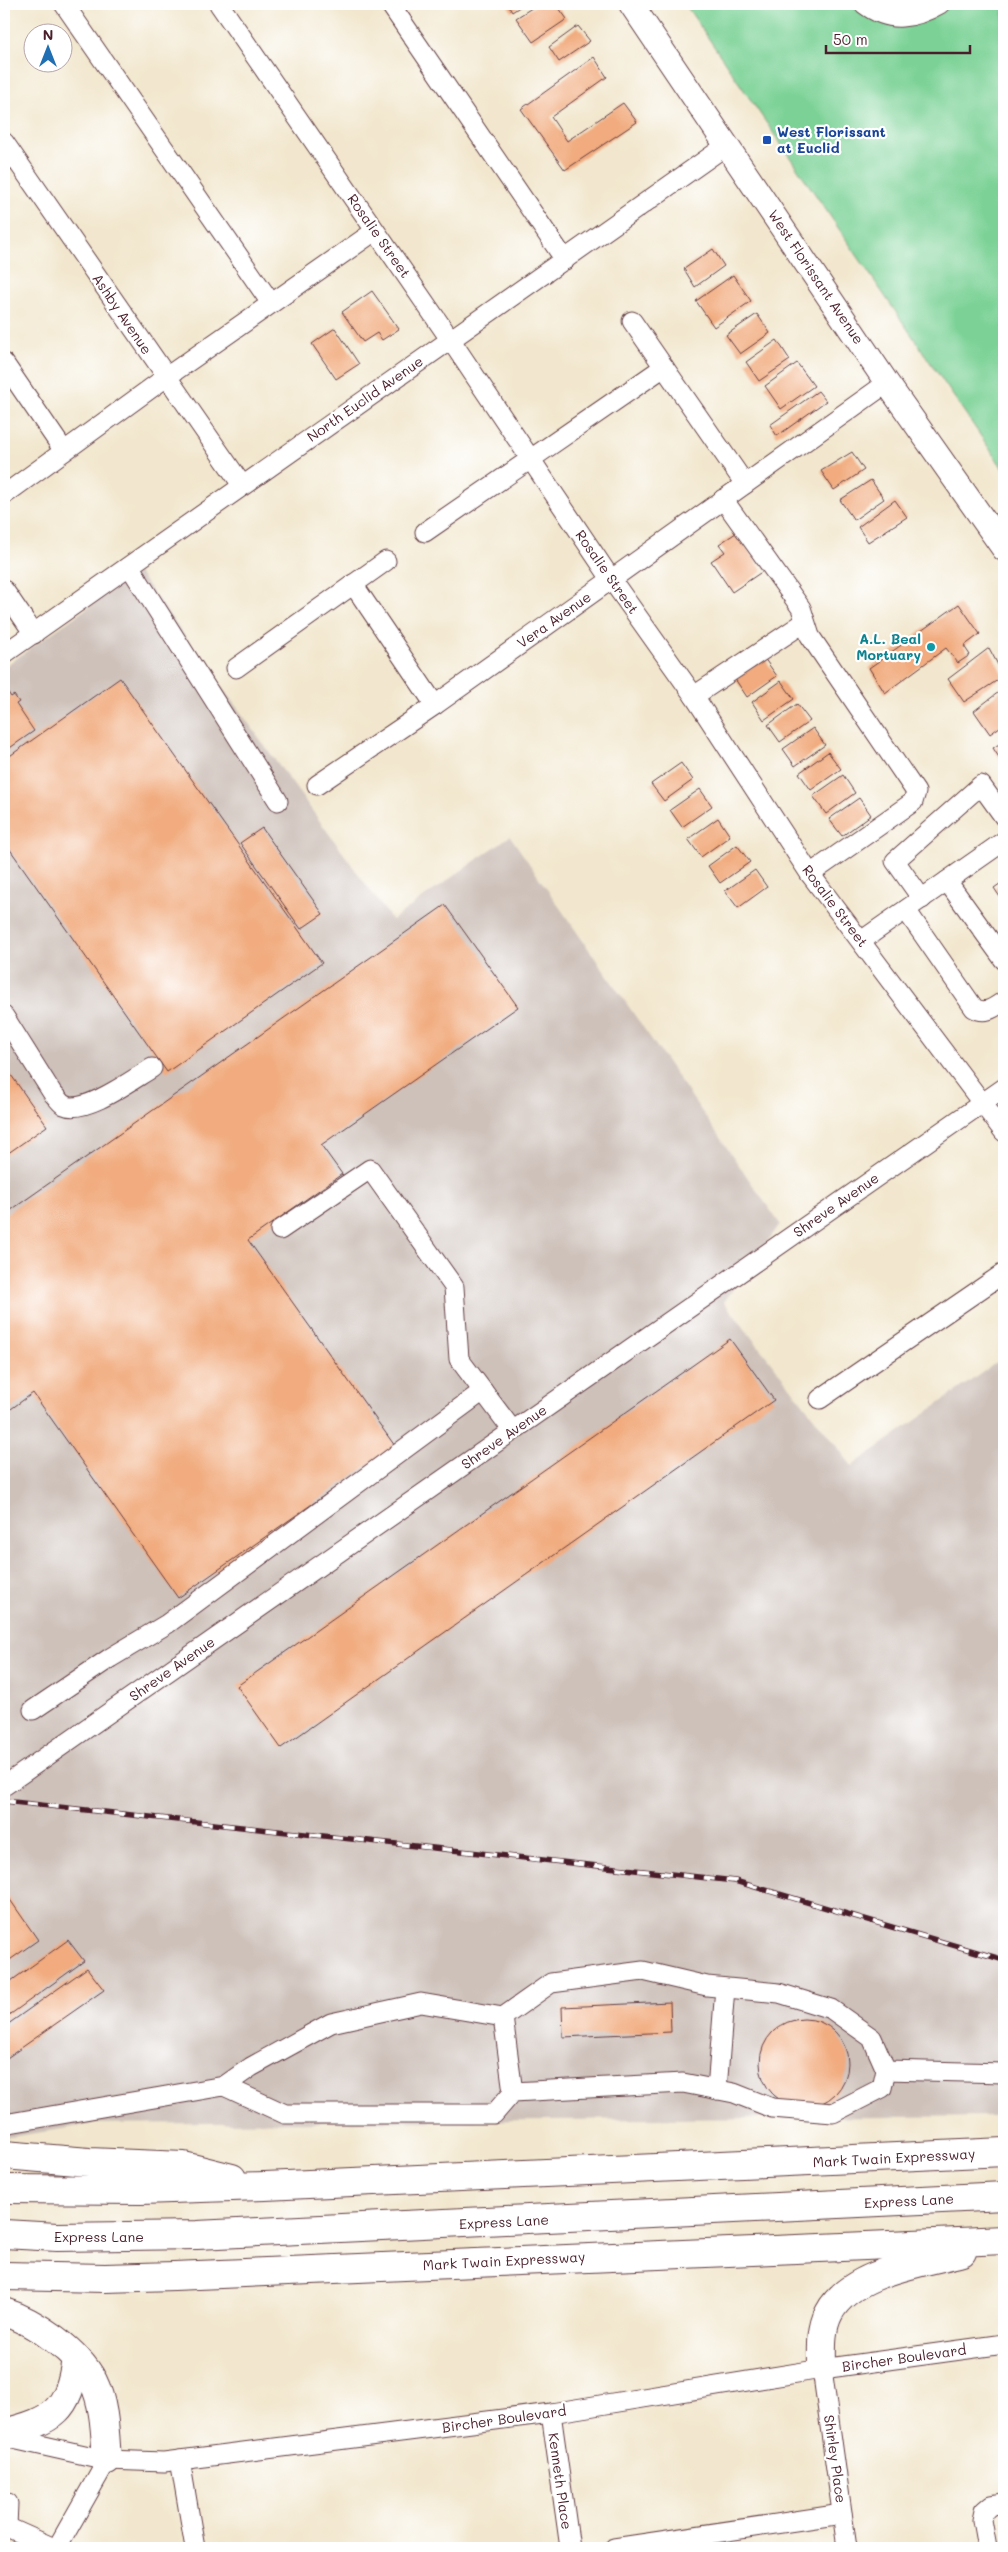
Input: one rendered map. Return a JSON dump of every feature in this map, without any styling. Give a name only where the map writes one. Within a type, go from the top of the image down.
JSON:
[{"type":"highway","name":"Mark Twain Expressway","points":[[4,2189],[141,2190],[265,2186],[1004,2152]]},
{"type":"highway","points":[[4,2155],[89,2162],[184,2166],[265,2186]]},
{"type":"highway","name":"Express Lane","points":[[4,2234],[57,2237],[197,2235],[1004,2196]]},
{"type":"highway","name":"Mark Twain Expressway","points":[[4,2276],[105,2278],[164,2276],[1004,2240]]},
{"type":"highway","points":[[822,2370],[822,2343],[829,2312],[855,2285],[877,2276],[1004,2240]]},
{"type":"highway","points":[[4,2312],[36,2326],[65,2347],[93,2381],[102,2406],[107,2460]]},
{"type":"highway","points":[[4,2432],[34,2425],[48,2418],[62,2406],[70,2392],[76,2359]]},
{"type":"main road","name":"West Florissant Avenue","points":[[631,4],[887,383],[1004,549]]},
{"type":"street","points":[[64,4],[271,303]]},
{"type":"street","name":"Rosalie Street","points":[[219,4],[450,339],[611,579],[694,696],[810,874],[984,1102],[1004,1132]]},
{"type":"street","points":[[390,4],[565,260]]},
{"type":"street","points":[[864,4],[887,16],[904,19],[926,12],[940,4]]},
{"type":"street","name":"Ashby Avenue","points":[[4,142],[165,378],[242,485]]},
{"type":"street","name":"North Euclid Avenue","points":[[4,654],[728,145]]},
{"type":"street","points":[[4,495],[165,378],[376,231]]},
{"type":"street","points":[[632,321],[745,484]]},
{"type":"street","points":[[4,363],[64,451]]},
{"type":"street","points":[[425,532],[529,458],[664,367]]},
{"type":"street","name":"Vera Avenue","points":[[317,785],[435,705],[887,383]]},
{"type":"street","points":[[723,500],[800,608],[810,636],[916,792],[913,802],[810,874]]},
{"type":"street","points":[[236,668],[386,561]]},
{"type":"street","points":[[130,567],[278,802]]},
{"type":"street","points":[[353,584],[435,705]]},
{"type":"street","points":[[4,590],[34,634]]},
{"type":"street","points":[[694,696],[805,622]]},
{"type":"street","points":[[922,899],[895,861],[981,785],[1004,817]]},
{"type":"street","points":[[861,940],[1004,841]]},
{"type":"street","points":[[947,881],[1004,960]]},
{"type":"street","points":[[906,910],[974,1008],[978,1011],[989,1010],[1004,1001]]},
{"type":"street","points":[[4,1016],[54,1094],[63,1104],[72,1107],[87,1106],[152,1068]]},
{"type":"street","name":"Shreve Avenue","points":[[4,1786],[1004,1088]]},
{"type":"street","points":[[280,1230],[370,1169],[454,1287],[459,1359],[513,1431]]},
{"type":"street","points":[[820,1399],[1004,1273]]},
{"type":"street","points":[[33,1710],[110,1658],[167,1624],[483,1391]]},
{"type":"street","points":[[4,2124],[224,2086],[251,2068],[331,2023],[421,2003],[503,2016],[551,1983],[643,1971],[706,1986],[779,1993],[831,2009],[872,2038],[886,2070],[882,2088],[833,2113],[772,2108],[734,2093],[683,2083],[513,2092],[494,2114],[285,2114],[224,2086]]},
{"type":"street","points":[[718,2090],[725,1988]]},
{"type":"street","points":[[503,2016],[513,2092]]},
{"type":"street","points":[[886,2070],[1004,2073]]},
{"type":"street","name":"Bircher Boulevard","points":[[4,2437],[107,2460],[164,2462],[551,2413],[822,2370],[1004,2344]]},
{"type":"street","name":"Shirley Place","points":[[822,2370],[848,2548]]},
{"type":"street","name":"Kenneth Place","points":[[551,2413],[570,2548]]},
{"type":"street","points":[[8,2504],[5,2525],[56,2548],[107,2460]]},
{"type":"street","points":[[180,2460],[195,2548]]},
{"type":"street","points":[[986,2548],[982,2520],[984,2511],[991,2505],[1004,2504]]},
{"type":"street","points":[[614,2548],[709,2541],[842,2514]]},
{"type":"shaded area","points":[[138,572],[392,920],[510,836],[780,1224],[724,1302],[852,1466],[1004,1357],[1004,2116],[93,2124],[4,2138],[4,667]]},
{"type":"green space","points":[[685,4],[1004,4],[1004,470]]},
{"type":"building","points":[[507,4],[524,4],[512,12]]},
{"type":"building","points":[[538,4],[556,4],[567,19],[533,42],[516,18]]},
{"type":"building","points":[[578,26],[590,41],[559,62],[549,47]]},
{"type":"building","points":[[594,57],[607,77],[551,117],[567,141],[623,103],[637,122],[565,170],[521,109]]},
{"type":"building","points":[[713,249],[724,266],[695,287],[684,269]]},
{"type":"building","points":[[733,275],[751,301],[714,327],[696,301]]},
{"type":"building","points":[[372,291],[399,329],[382,340],[377,333],[363,342],[342,312]]},
{"type":"building","points":[[757,314],[770,333],[740,354],[726,335]]},
{"type":"building","points":[[335,328],[359,364],[336,379],[312,344]]},
{"type":"building","points":[[777,340],[790,360],[759,381],[746,362]]},
{"type":"building","points":[[797,363],[814,386],[781,409],[765,386]]},
{"type":"building","points":[[818,391],[826,401],[777,436],[770,425]]},
{"type":"building","points":[[852,452],[864,470],[834,490],[821,471]]},
{"type":"building","points":[[871,480],[884,499],[854,520],[840,500]]},
{"type":"building","points":[[895,500],[907,517],[868,542],[858,527]]},
{"type":"building","points":[[736,533],[763,571],[732,592],[711,561],[725,552],[719,544]]},
{"type":"building","name":"A.L. Beal Mortuary","points":[[959,604],[980,634],[964,646],[970,655],[958,663],[946,648],[885,693],[869,668]]},
{"type":"building","points":[[989,648],[1004,676],[964,702],[948,679]]},
{"type":"building","points":[[764,658],[777,676],[747,697],[735,679]]},
{"type":"building","points":[[120,678],[322,963],[167,1072],[4,841],[4,760]]},
{"type":"building","points":[[781,681],[794,699],[764,720],[752,702]]},
{"type":"building","points":[[5,688],[11,697],[14,695],[19,702],[16,704],[34,731],[4,752]]},
{"type":"building","points":[[1004,688],[1004,724],[990,734],[974,711]]},
{"type":"building","points":[[797,704],[810,721],[780,742],[768,725]]},
{"type":"building","points":[[813,728],[825,745],[795,766],[783,749]]},
{"type":"building","points":[[1004,741],[1004,765],[993,748]]},
{"type":"building","points":[[828,752],[841,769],[811,790],[799,773]]},
{"type":"building","points":[[681,763],[693,780],[664,801],[651,784]]},
{"type":"building","points":[[843,775],[855,793],[826,814],[813,796]]},
{"type":"building","points":[[700,789],[712,806],[682,827],[670,810]]},
{"type":"building","points":[[859,798],[871,815],[842,836],[829,819]]},
{"type":"building","points":[[718,818],[730,836],[701,857],[688,839]]},
{"type":"building","points":[[262,828],[323,914],[301,929],[240,843]]},
{"type":"building","points":[[737,845],[750,862],[720,883],[708,866]]},
{"type":"building","points":[[755,870],[767,887],[738,908],[725,891]]},
{"type":"building","points":[[1004,881],[1004,903],[994,888]]},
{"type":"building","points":[[445,905],[518,1007],[321,1145],[342,1174],[248,1240],[395,1446],[178,1598],[33,1393],[4,1414],[4,1215]]},
{"type":"building","points":[[4,1065],[47,1126],[4,1156]]},
{"type":"building","points":[[730,1339],[774,1400],[281,1748],[237,1686]]},
{"type":"building","points":[[4,1891],[38,1940],[4,1964]]},
{"type":"building","points":[[68,1940],[84,1961],[4,2019],[4,1986]]},
{"type":"building","points":[[87,1968],[104,1990],[4,2060],[4,2027]]},
{"type":"building","points":[[670,2002],[671,2032],[563,2037],[562,2007]]},
{"type":"building","points":[[804,2019],[821,2023],[835,2032],[844,2046],[848,2063],[844,2080],[835,2094],[821,2103],[804,2107],[787,2103],[773,2094],[764,2080],[760,2063],[764,2046],[773,2032],[787,2023]]},
{"type":"railway","points":[[4,1801],[735,1881],[1004,1960]]},
{"type":"place","name":"West Florissant at Euclid","points":[[767,140]]},
{"type":"place","name":"A.L. Beal Mortuary","points":[[931,647]]}]
